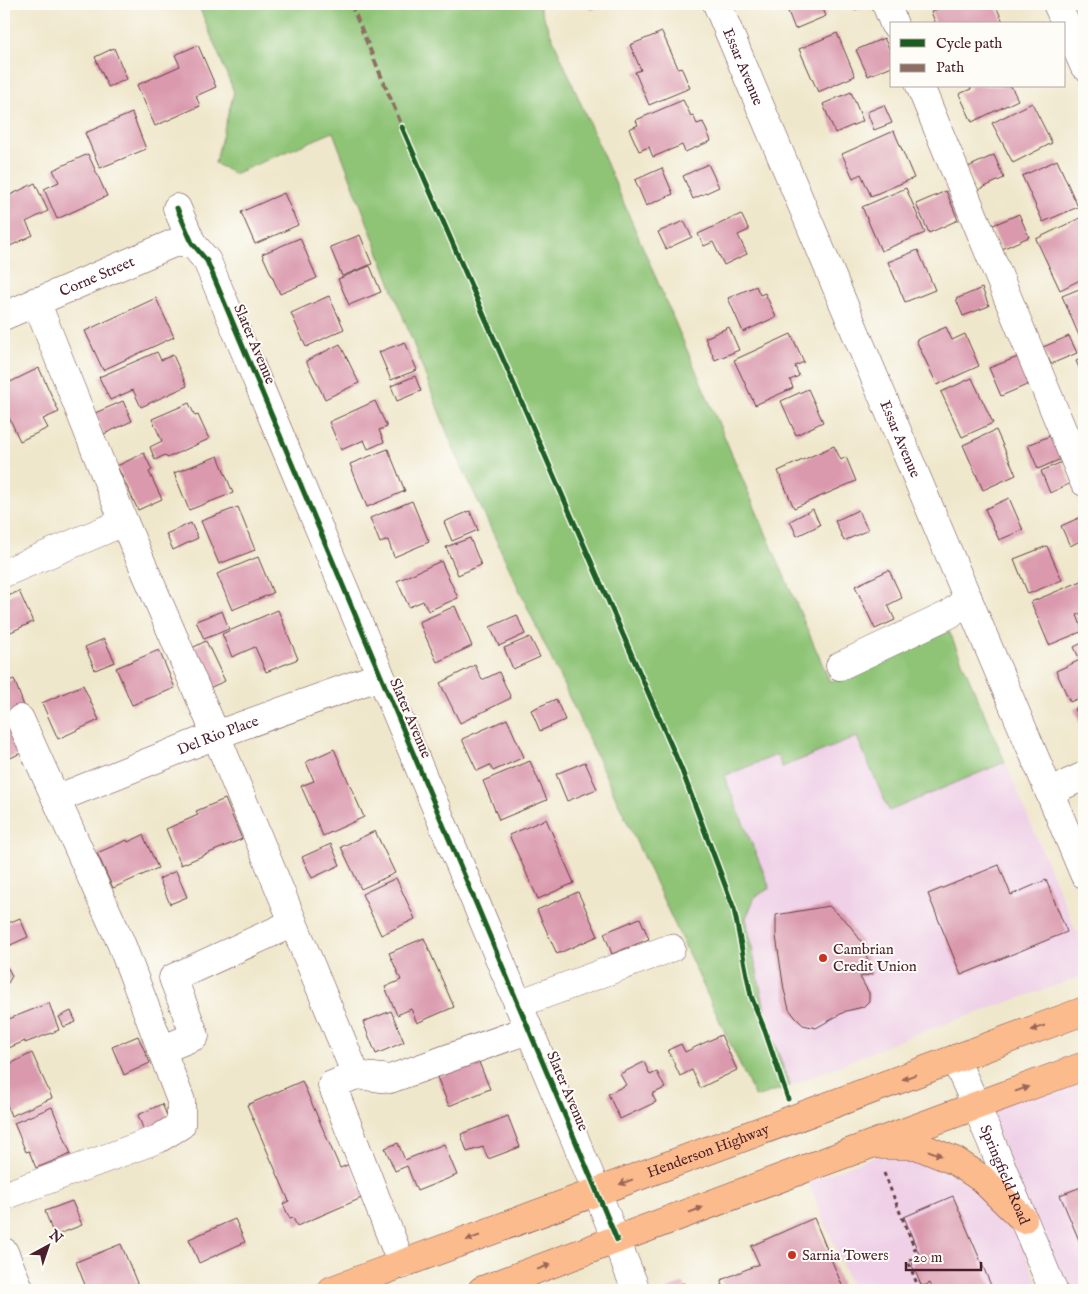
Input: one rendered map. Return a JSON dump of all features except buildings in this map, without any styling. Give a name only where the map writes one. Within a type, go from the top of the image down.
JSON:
[{"type":"main road","name":"Henderson Highway","points":[[332,1290],[1084,1011]]},
{"type":"main road","points":[[482,1290],[1084,1066]]},
{"type":"main road","points":[[870,1145],[916,1145],[955,1161],[981,1178],[1023,1219]]},
{"type":"street","name":"Essar Avenue","points":[[717,4],[1084,874]]},
{"type":"street","points":[[886,4],[893,22]]},
{"type":"street","points":[[1057,4],[1065,22]]},
{"type":"street","points":[[1066,25],[1084,66]]},
{"type":"street","points":[[921,88],[1084,482]]},
{"type":"street","name":"Slater Avenue","points":[[177,208],[192,243],[207,261],[597,1192],[636,1290]]},
{"type":"street","name":"Corne Street","points":[[4,316],[174,243],[192,243]]},
{"type":"street","points":[[36,302],[124,522],[216,735],[356,1075]]},
{"type":"street","points":[[4,573],[124,522]]},
{"type":"street","points":[[840,666],[950,614],[968,598]]},
{"type":"street","name":"Del Rio Place","points":[[56,799],[216,735],[380,676]]},
{"type":"street","points":[[4,1196],[158,1139],[181,1125],[180,1101],[121,943],[20,719]]},
{"type":"street","points":[[1049,792],[1084,776]]},
{"type":"street","points":[[161,1050],[195,1036],[173,978],[293,923]]},
{"type":"street","points":[[518,1004],[670,948]]},
{"type":"street","points":[[402,1265],[332,1085],[356,1075],[390,1079],[528,1030]]},
{"type":"street","name":"Springfield Road","points":[[955,1059],[1054,1290]]},
{"type":"street","points":[[4,1252],[20,1290]]},
{"type":"path","points":[[884,1173],[918,1257],[908,1261],[919,1289]]},
{"type":"shaded area","points":[[857,737],[889,810],[1005,762],[1084,950],[1084,976],[910,1036],[790,1086],[768,1025],[746,918],[755,897],[724,776],[777,755],[782,767]]},
{"type":"shaded area","points":[[1084,1075],[1084,1290],[1061,1290],[988,1109]]},
{"type":"shaded area","points":[[875,1156],[935,1164],[972,1186],[1013,1223],[1040,1290],[853,1290],[808,1182]]},
{"type":"green space","points":[[198,4],[538,4],[830,682],[949,631],[1005,762],[889,811],[857,737],[782,767],[777,755],[724,776],[770,888],[755,897],[746,918],[768,1025],[790,1086],[755,1097],[451,443],[333,132],[234,174],[215,163],[234,92]]},
{"type":"marked path","points":[[351,4],[404,131]]},
{"type":"cycle path","points":[[402,127],[681,768],[734,909],[751,996],[788,1099]]},
{"type":"cycle path","points":[[177,208],[192,243],[207,261],[617,1240]]},
{"type":"place","name":"Cambrian Credit Union","points":[[823,958]]},
{"type":"place","name":"Sarnia Towers","points":[[792,1255]]}]
